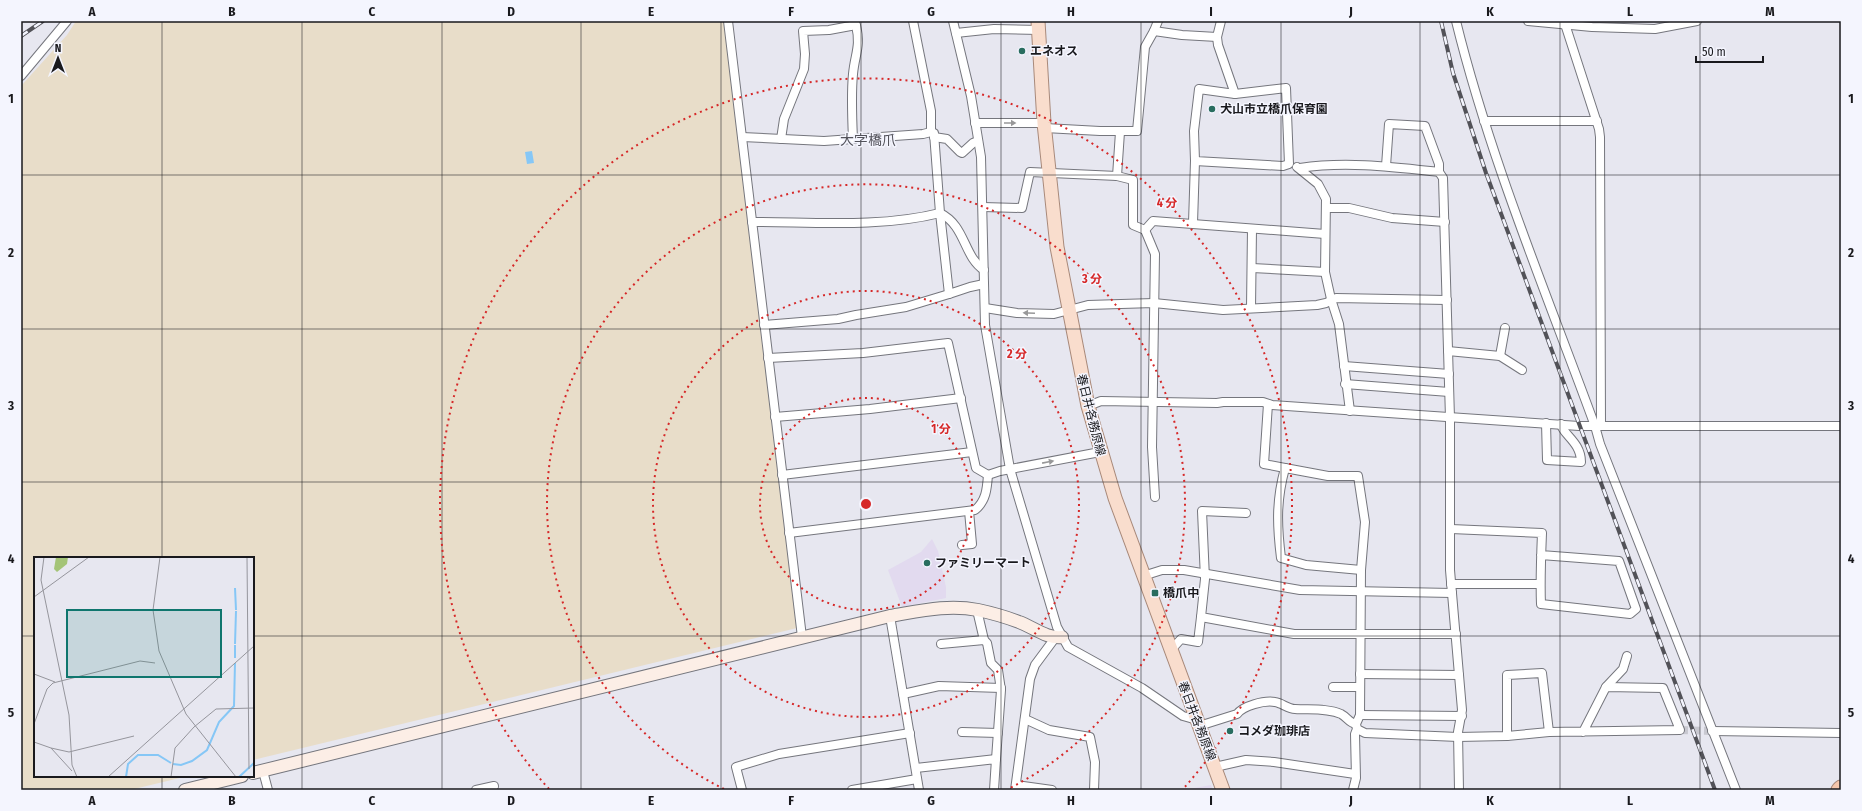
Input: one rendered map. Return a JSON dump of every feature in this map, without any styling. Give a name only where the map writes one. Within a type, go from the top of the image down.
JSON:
[{"type":"main road","name":"春日井各務原線","points":[[1038,26],[1044,125],[1057,247],[1068,310],[1088,406],[1100,452],[1143,576],[1223,790]]},
{"type":"street","points":[[21,76],[67,21]]},
{"type":"street","points":[[728,21],[802,637]]},
{"type":"street","points":[[913,21],[931,111],[949,294]]},
{"type":"street","points":[[953,21],[978,141],[983,207],[984,284],[988,346],[1010,469],[1058,637]]},
{"type":"street","points":[[975,123],[1044,125],[1120,132],[1137,131],[1146,47],[1158,21]]},
{"type":"street","points":[[1221,21],[1217,37],[1235,94]]},
{"type":"street","points":[[1456,21],[1484,121],[1524,234],[1598,426]]},
{"type":"street","points":[[1528,21],[1565,23],[1592,27],[1655,29],[1697,21]]},
{"type":"street","points":[[1565,23],[1597,121],[1600,137],[1598,426],[1600,444],[1736,790]]},
{"type":"street","points":[[781,139],[784,119],[804,68],[803,31],[829,30],[856,25],[859,40],[853,73],[853,139]]},
{"type":"street","points":[[956,33],[1038,26]]},
{"type":"street","points":[[1154,31],[1182,35],[1217,37]]},
{"type":"street","points":[[1193,223],[1196,161],[1194,131],[1199,89],[1235,94],[1286,88],[1289,164]]},
{"type":"street","points":[[1484,121],[1597,121]]},
{"type":"street","points":[[1386,166],[1389,124],[1425,126],[1439,164],[1439,172],[1443,178],[1450,418],[1451,584],[1462,716],[1458,737],[1459,790]]},
{"type":"street","points":[[1117,176],[1120,132]]},
{"type":"street","points":[[742,137],[824,141],[933,134],[947,139],[960,152],[978,141]]},
{"type":"street","points":[[1196,161],[1283,166],[1289,164],[1300,168],[1322,189],[1326,199],[1325,272],[1331,300],[1339,324],[1345,384],[1350,411]]},
{"type":"street","points":[[1300,168],[1358,164],[1439,172]]},
{"type":"street","points":[[983,207],[1022,208],[1030,172],[1117,176],[1133,180],[1133,224],[1146,230],[1155,254],[1154,403],[1152,447],[1155,497]]},
{"type":"street","points":[[1326,208],[1350,208],[1392,218],[1445,222]]},
{"type":"street","points":[[752,222],[852,222],[916,219],[940,213],[946,216],[959,229],[975,263],[984,270]]},
{"type":"street","points":[[1146,230],[1153,221],[1325,234]]},
{"type":"street","points":[[1252,229],[1252,308]]},
{"type":"street","points":[[1252,268],[1325,272]]},
{"type":"street","points":[[764,325],[838,319],[856,314],[906,307],[984,284]]},
{"type":"street","points":[[985,308],[1017,313],[1047,314],[1088,305],[1154,303],[1223,310],[1317,305],[1326,304],[1336,298],[1447,300]]},
{"type":"street","points":[[1500,356],[1505,328]]},
{"type":"street","points":[[768,358],[862,353],[948,343],[976,468],[988,475],[1010,469],[1100,452]]},
{"type":"street","points":[[1448,351],[1500,356],[1522,370]]},
{"type":"street","points":[[1344,366],[1449,374]]},
{"type":"street","points":[[1345,384],[1449,392]]},
{"type":"street","points":[[776,417],[870,409],[961,398]]},
{"type":"street","points":[[1088,406],[1101,401],[1154,403],[1223,402],[1450,418],[1598,426],[1841,426]]},
{"type":"street","points":[[1268,404],[1264,464],[1328,476],[1358,476],[1365,522],[1360,591],[1360,715],[1355,734],[1356,778],[1353,790]]},
{"type":"street","points":[[1546,423],[1548,460],[1581,462],[1581,456],[1575,442],[1561,428],[1561,424]]},
{"type":"street","points":[[782,475],[972,452]]},
{"type":"street","points":[[1285,468],[1280,489],[1277,516],[1281,558],[1306,564],[1361,570]]},
{"type":"street","points":[[790,533],[975,510],[981,506],[985,498],[988,475]]},
{"type":"street","points":[[962,545],[972,544],[969,511]]},
{"type":"street","points":[[1171,650],[1182,639],[1198,642],[1204,573],[1202,511],[1246,513]]},
{"type":"street","points":[[1451,529],[1542,533],[1541,555],[1540,584],[1541,604],[1630,614],[1636,609],[1619,561],[1541,555]]},
{"type":"street","points":[[1143,576],[1153,572],[1171,569],[1204,573],[1300,590],[1452,593]]},
{"type":"street","points":[[1451,584],[1540,584]]},
{"type":"street","points":[[268,790],[258,772],[802,637],[890,616],[936,608],[958,607],[977,610],[1020,622],[1058,637],[1068,647],[1142,688],[1183,716],[1198,723],[1237,714],[1241,710],[1264,703],[1274,702],[1293,709],[1320,709],[1342,714],[1352,724],[1365,733],[1458,737],[1507,736],[1549,732],[1680,730],[1663,688],[1606,687]]},
{"type":"street","points":[[977,610],[984,640],[987,643],[991,663],[998,670],[1001,688],[994,790]]},
{"type":"street","points":[[890,616],[919,790]]},
{"type":"street","points":[[1201,617],[1294,634],[1456,634]]},
{"type":"street","points":[[1052,790],[1016,788],[1032,671],[1058,637]]},
{"type":"street","points":[[941,644],[984,640]]},
{"type":"street","points":[[1583,732],[1606,687],[1623,669],[1626,656]]},
{"type":"street","points":[[1507,736],[1507,675],[1542,673],[1549,732]]},
{"type":"street","points":[[1360,674],[1459,675]]},
{"type":"street","points":[[903,694],[939,686],[1001,688]]},
{"type":"street","points":[[1333,686],[1360,687]]},
{"type":"street","points":[[1360,715],[1462,716]]},
{"type":"street","points":[[1025,719],[1049,730],[1090,737],[1095,762],[1094,790]]},
{"type":"street","points":[[1712,731],[1841,733]]},
{"type":"street","points":[[962,732],[998,733]]},
{"type":"street","points":[[742,790],[736,767],[779,754],[910,733]]},
{"type":"street","points":[[916,768],[996,759]]},
{"type":"street","points":[[1215,767],[1246,760],[1274,762],[1355,774]]},
{"type":"street","points":[[185,790],[238,777]]},
{"type":"street","points":[[852,790],[917,779]]},
{"type":"street","points":[[476,790],[494,786]]},
{"type":"shaded area","points":[[76,21],[724,21],[797,628],[254,760],[254,557],[34,557],[34,777],[184,777],[130,790],[21,790],[21,86],[67,35]]},
{"type":"shaded area","points":[[932,539],[938,551],[946,587],[946,598],[902,607],[888,570],[921,552]]},
{"type":"shaded area","points":[[1211,785],[1213,790],[1183,790]]},
{"type":"water","points":[[532,151],[534,163],[527,164],[525,152]]},
{"type":"tunnel","points":[[1680,730],[1712,731]]},
{"type":"railway","points":[[21,36],[43,21]]},
{"type":"railway","points":[[1441,21],[1453,73],[1486,173],[1715,790]]},
{"type":"place","name":"エネオス","points":[[1022,51]]},
{"type":"place","name":"犬山市立橋爪保育園","points":[[1212,109]]},
{"type":"place","name":"ファミリーマート","points":[[927,563]]},
{"type":"place","name":"橋爪中","points":[[1155,593]]},
{"type":"place","name":"コメダ珈琲店","points":[[1230,731]]},
{"type":"district","name":"大字橋爪","points":[[868,140]]}]
